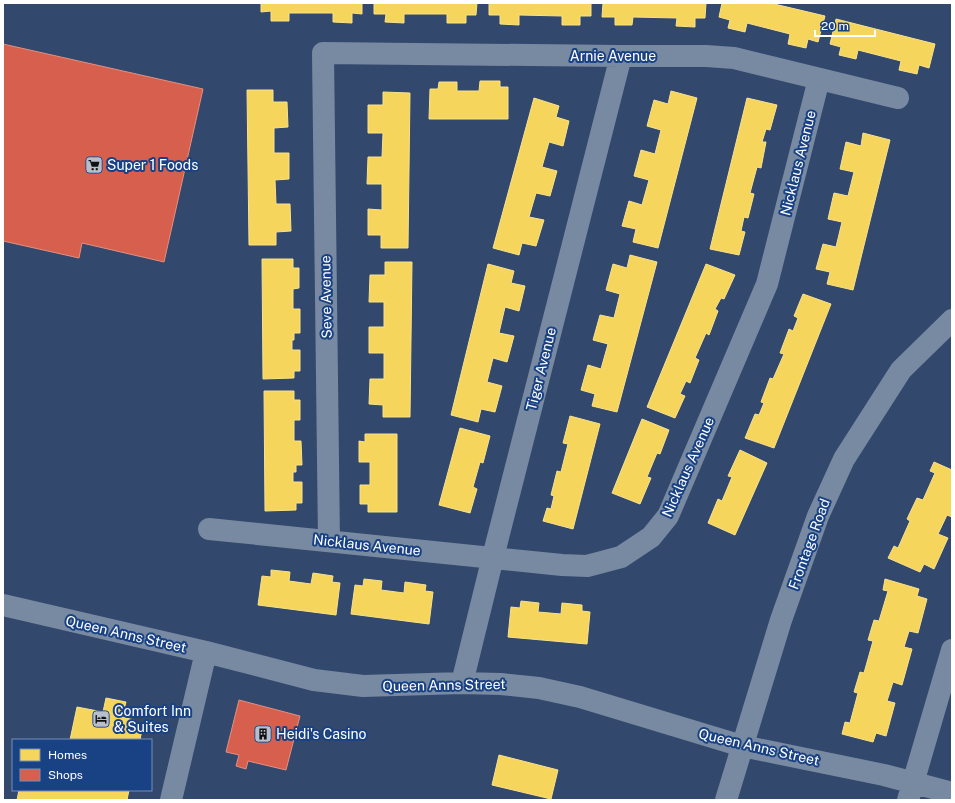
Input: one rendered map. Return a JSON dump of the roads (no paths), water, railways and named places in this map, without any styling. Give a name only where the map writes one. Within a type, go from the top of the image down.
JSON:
[{"type":"street","name":"Arnie Avenue","points":[[323,53],[706,56],[734,58],[898,98]]},
{"type":"street","name":"Seve Avenue","points":[[323,53],[329,541]]},
{"type":"street","name":"Tiger Avenue","points":[[462,683],[492,557],[621,56]]},
{"type":"street","name":"Nicklaus Avenue","points":[[209,529],[562,565],[587,566],[621,557],[651,537],[668,516],[767,284],[819,79]]},
{"type":"street","name":"Frontage Road","points":[[726,800],[781,620],[818,516],[844,459],[901,370],[952,320]]},
{"type":"street","name":"Queen Anns Street","points":[[3,605],[206,652],[314,680],[363,686],[462,683],[501,684],[539,688],[580,697],[742,746],[884,775],[911,791],[952,793]]},
{"type":"street","points":[[911,791],[952,650]]},
{"type":"street","points":[[171,800],[206,652]]},
{"type":"place","name":"Super 1 Foods","points":[[94,165]]},
{"type":"place","name":"Comfort Inn & Suites","points":[[101,719]]},
{"type":"place","name":"Heidi's Casino","points":[[263,734]]}]
